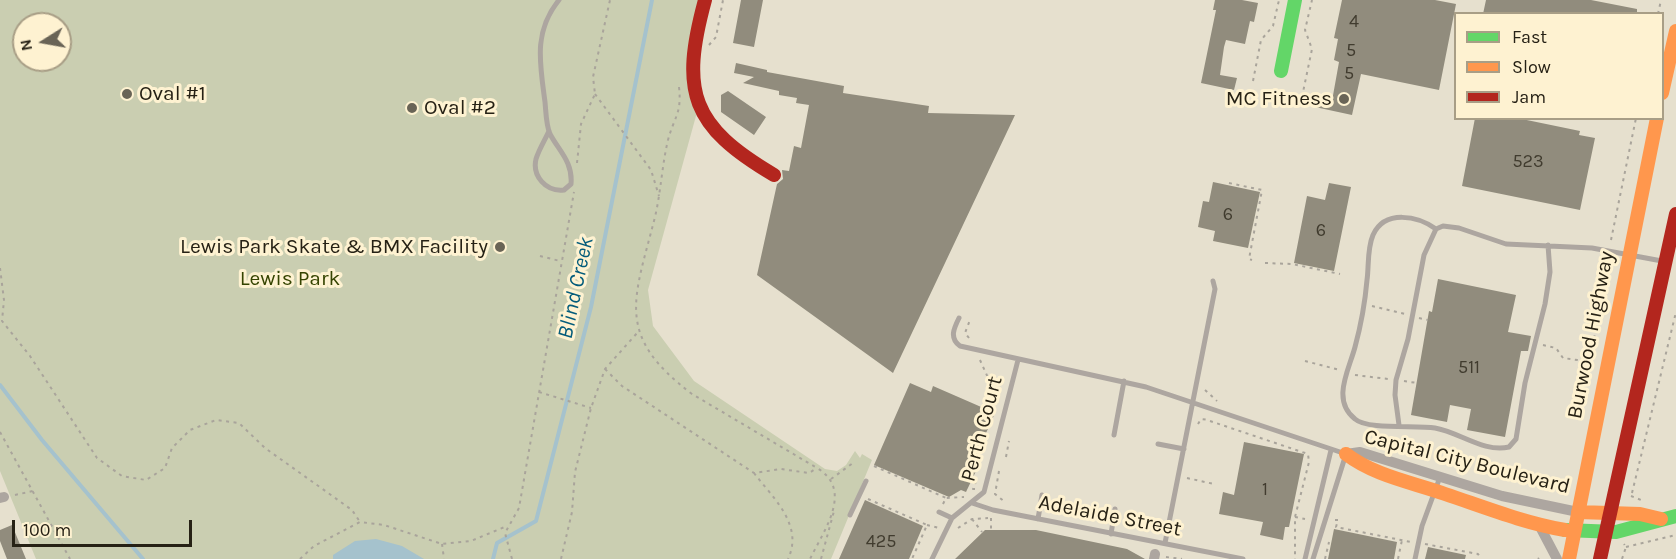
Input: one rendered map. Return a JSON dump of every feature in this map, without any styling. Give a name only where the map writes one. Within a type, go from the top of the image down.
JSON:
[{"type":"main road","points":[[705,0],[692,51],[693,78],[699,105],[724,144],[774,175]]},
{"type":"main road","points":[[1281,71],[1295,0]]},
{"type":"main road","points":[[1664,84],[1676,31]]},
{"type":"main road","name":"Burwood Highway","points":[[1569,559],[1628,254],[1657,120]]},
{"type":"main road","points":[[1600,559],[1676,214]]},
{"type":"main road","name":"Capital City Boulevard","points":[[1346,454],[1362,466],[1538,523],[1604,533],[1640,529],[1661,519]]},
{"type":"main road","points":[[1578,512],[1640,514],[1661,519],[1676,516]]},
{"type":"street","name":"Capital City Boulevard","points":[[1346,454],[1360,452],[1502,496],[1578,512]]},
{"type":"street","points":[[1538,523],[1557,559]]},
{"type":"lane","points":[[549,131],[537,157],[538,177],[547,187],[564,190],[571,184],[571,170],[549,131],[538,44],[547,17],[559,0]]},
{"type":"lane","points":[[1436,229],[1422,219],[1404,217],[1385,223],[1373,235],[1364,306],[1343,383],[1345,405],[1356,420],[1369,425],[1399,424],[1450,431],[1491,448],[1505,448],[1514,443],[1528,369],[1548,287],[1548,245]]},
{"type":"lane","points":[[1399,424],[1395,395],[1396,380],[1408,339],[1421,266],[1428,241],[1436,229],[1443,226],[1459,228],[1506,244],[1548,245],[1628,254],[1665,261]]},
{"type":"lane","points":[[1165,543],[1215,289],[1213,281]]},
{"type":"lane","points":[[959,318],[953,332],[955,341],[960,346],[1124,381],[1193,401],[1346,454]]},
{"type":"lane","name":"Perth Court","points":[[952,518],[984,492],[1018,360]]},
{"type":"lane","points":[[1114,435],[1124,381]]},
{"type":"lane","points":[[1158,444],[1184,449]]},
{"type":"lane","name":"Capital City Boulevard","points":[[1305,559],[1332,450]]},
{"type":"lane","name":"Capital City Boulevard","points":[[1313,559],[1346,454]]},
{"type":"lane","points":[[1414,559],[1419,535],[1440,477]]},
{"type":"lane","points":[[850,515],[866,481]]},
{"type":"lane","points":[[1038,519],[1042,495]]},
{"type":"lane","name":"Adelaide Street","points":[[972,503],[1038,519],[1243,559]]},
{"type":"lane","points":[[1111,534],[1114,509]]},
{"type":"lane","points":[[932,559],[952,518],[939,512]]},
{"type":"lane","points":[[1197,549],[1199,559]]},
{"type":"path","points":[[576,171],[581,124],[595,94],[593,77],[610,0]]},
{"type":"path","points":[[705,48],[716,37],[723,0]]},
{"type":"path","points":[[1253,81],[1261,40],[1273,26],[1279,0]]},
{"type":"path","points":[[1302,97],[1312,49],[1305,33],[1311,0]]},
{"type":"path","points":[[679,87],[680,110],[668,140],[659,199],[637,282],[635,301],[638,332],[651,357],[692,394],[817,468],[831,479],[836,489],[836,502],[821,559]]},
{"type":"path","points":[[595,94],[651,170],[659,199]]},
{"type":"path","points":[[1611,240],[1636,120]]},
{"type":"path","points":[[512,559],[505,533],[519,508],[575,183]]},
{"type":"path","points":[[1229,183],[1263,190],[1249,260],[1252,260]]},
{"type":"path","points":[[540,256],[561,261]]},
{"type":"path","points":[[1264,263],[1292,264],[1340,274]]},
{"type":"path","points":[[0,268],[4,300],[2,321],[30,356],[97,458],[122,476],[146,480],[165,468],[172,448],[190,430],[216,420],[239,423],[265,448],[352,510],[360,522]]},
{"type":"path","points":[[1540,345],[1556,348],[1563,358],[1591,362],[1604,268]]},
{"type":"path","points":[[1370,305],[1405,314]]},
{"type":"path","points":[[1629,502],[1676,312]]},
{"type":"path","points":[[1418,318],[1428,320]]},
{"type":"path","points":[[970,320],[965,336],[984,342],[981,362],[996,398],[996,412]]},
{"type":"path","points":[[561,559],[572,512],[575,472],[591,408],[605,369],[638,332]]},
{"type":"path","points":[[1305,361],[1342,370]]},
{"type":"path","points":[[605,369],[622,386],[754,473],[786,515],[795,535],[788,559]]},
{"type":"path","points":[[1353,374],[1391,379]]},
{"type":"path","points":[[1401,381],[1417,383]]},
{"type":"path","points":[[1204,383],[1205,391],[1217,401]]},
{"type":"path","points":[[538,392],[591,408]]},
{"type":"path","points":[[1196,426],[1201,419],[1210,419],[1308,454],[1309,462],[1294,524],[1295,559]]},
{"type":"path","points":[[0,432],[70,559]]},
{"type":"path","points":[[1002,460],[1008,441],[1006,457]]},
{"type":"path","points":[[831,479],[853,463]]},
{"type":"path","points":[[874,466],[946,498],[964,497],[973,489],[980,471]]},
{"type":"path","points":[[754,473],[781,469],[809,473],[814,472],[817,468]]},
{"type":"path","points":[[1000,470],[995,494],[1004,502],[1012,504]]},
{"type":"path","points":[[1179,476],[1214,483]]},
{"type":"path","points":[[971,481],[975,484]]},
{"type":"path","points":[[973,489],[984,492]]},
{"type":"path","points":[[2,497],[33,491]]},
{"type":"path","points":[[1631,496],[1647,502]]},
{"type":"path","points":[[933,525],[946,498]]},
{"type":"path","points":[[857,500],[866,499],[927,525],[912,559]]},
{"type":"path","points":[[810,559],[836,502]]},
{"type":"path","points":[[991,518],[991,530]]},
{"type":"path","points":[[953,534],[972,519],[991,518],[1002,521]]},
{"type":"path","points":[[972,519],[982,532]]},
{"type":"path","points":[[1335,519],[1338,520],[1336,527]]},
{"type":"path","points":[[300,559],[314,546],[360,522],[384,525],[442,544],[471,540],[507,526]]},
{"type":"path","points":[[1626,547],[1676,535]]},
{"type":"path","points":[[1325,559],[1329,538]]},
{"type":"path","points":[[1620,539],[1626,547]]},
{"type":"path","points":[[1398,559],[1402,540]]},
{"type":"path","points":[[442,544],[444,559]]},
{"type":"path","points":[[1622,559],[1626,547]]},
{"type":"path","points":[[1154,556],[1182,559]]},
{"type":"green space","name":"Lewis Park","points":[[0,0],[705,0],[699,20],[699,105],[648,290],[653,326],[694,381],[825,469],[837,471],[846,465],[855,451],[860,458],[862,454],[872,460],[831,559],[36,559],[0,471]]},
{"type":"water","points":[[376,539],[402,546],[424,559],[333,559],[333,555],[355,541]]},
{"type":"building","points":[[741,0],[763,0],[754,47],[733,43]]},
{"type":"building","points":[[1215,0],[1242,0],[1258,3],[1254,22],[1250,21],[1245,44],[1226,40],[1224,47],[1220,75],[1237,78],[1234,90],[1201,83],[1216,10],[1213,10]]},
{"type":"building","points":[[1342,0],[1435,0],[1456,4],[1439,90],[1361,74],[1352,115],[1315,107],[1317,98],[1332,101],[1339,62],[1334,60],[1338,39],[1334,38]]},
{"type":"building","points":[[1486,0],[1591,0],[1637,9],[1637,12],[1483,12]]},
{"type":"building","points":[[736,63],[767,70],[767,72],[844,86],[843,93],[929,106],[928,113],[1015,115],[893,373],[757,275],[777,184],[783,179],[782,170],[789,171],[794,146],[801,148],[809,105],[796,103],[797,98],[779,95],[779,91],[743,83],[754,77],[734,73]]},
{"type":"building","points":[[728,91],[766,117],[754,135],[721,112],[721,95]]},
{"type":"building","points":[[1475,120],[1527,120],[1580,131],[1579,135],[1595,138],[1580,210],[1462,186]]},
{"type":"building","points":[[1213,182],[1260,192],[1248,248],[1213,241],[1215,231],[1198,227],[1203,201],[1209,202]]},
{"type":"building","points":[[1329,183],[1351,187],[1334,271],[1294,263],[1307,196],[1325,200]]},
{"type":"building","points":[[1438,279],[1516,295],[1508,332],[1531,336],[1528,351],[1521,351],[1505,437],[1467,430],[1471,409],[1450,405],[1447,422],[1411,415],[1429,311],[1432,312]]},
{"type":"building","points":[[910,383],[931,392],[933,386],[995,413],[970,469],[976,471],[966,492],[961,490],[949,497],[874,465]]},
{"type":"building","points":[[1244,442],[1304,454],[1289,527],[1285,527],[1283,540],[1260,535],[1263,522],[1219,514],[1223,492],[1234,495]]},
{"type":"building","points":[[865,500],[923,526],[909,559],[839,559]]},
{"type":"building","points":[[12,525],[26,559],[7,559],[0,541],[0,530]]},
{"type":"building","points":[[1334,529],[1397,542],[1394,559],[1328,559]]},
{"type":"building","points":[[985,530],[1036,530],[1127,549],[1145,559],[955,559]]},
{"type":"building","points":[[1428,547],[1466,555],[1465,559],[1425,559]]},
{"type":"waterway","name":"Blind Creek","points":[[493,559],[497,543],[536,521],[591,307],[652,0]]},
{"type":"waterway","points":[[0,385],[42,440],[143,559]]},
{"type":"traffic: fast","points":[[1281,71],[1295,0]]},
{"type":"traffic: fast","points":[[1565,530],[1616,532],[1676,516]]},
{"type":"traffic: slow","points":[[1664,84],[1676,31]]},
{"type":"traffic: slow","points":[[1569,559],[1657,120]]},
{"type":"traffic: slow","points":[[1346,454],[1357,462],[1394,478],[1519,519],[1565,530]]},
{"type":"traffic: slow","points":[[1578,512],[1640,514],[1661,519]]},
{"type":"traffic: jam","points":[[705,0],[697,32],[694,59],[694,83],[699,104],[709,122],[725,140],[774,175]]},
{"type":"traffic: jam","points":[[1600,559],[1676,214]]},
{"type":"place","name":"Oval #1","points":[[127,94]]},
{"type":"place","name":"MC Fitness","points":[[1344,99]]},
{"type":"place","name":"Oval #2","points":[[412,108]]},
{"type":"place","name":"Lewis Park Skate & BMX Facility","points":[[500,247]]}]
